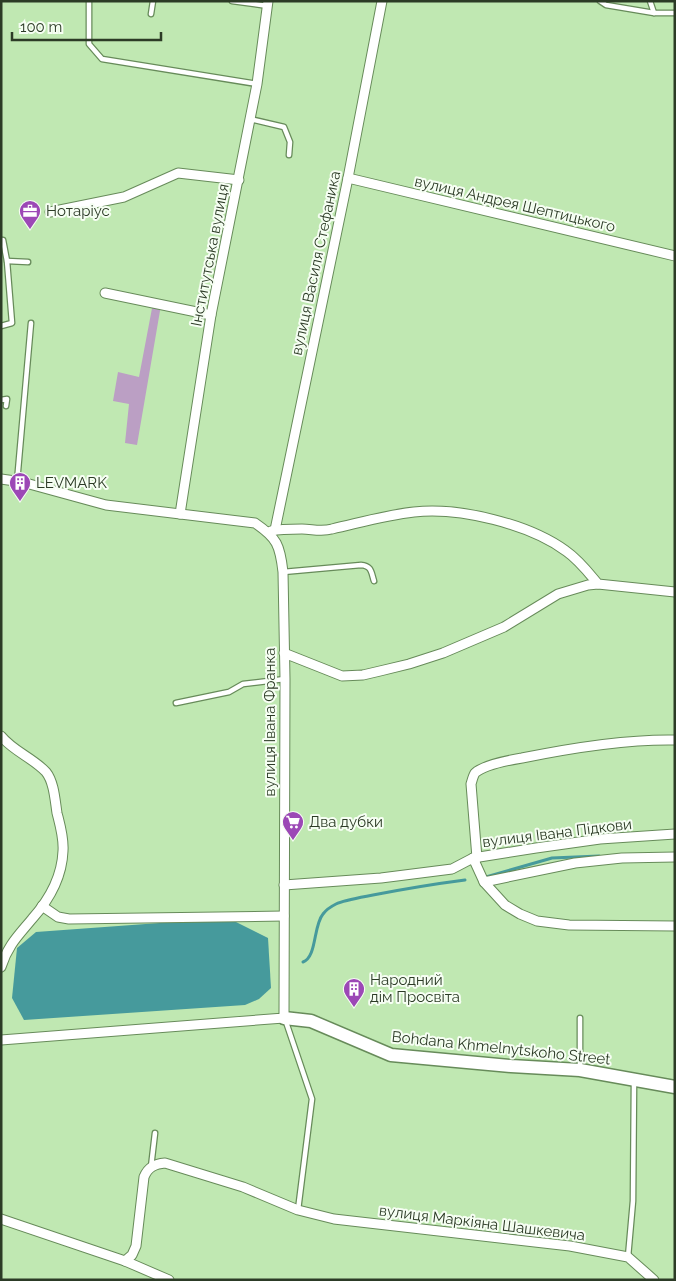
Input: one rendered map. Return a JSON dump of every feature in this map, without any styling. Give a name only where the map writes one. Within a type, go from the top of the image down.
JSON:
[{"type":"street","name":"вулиця Василя Стефаника","points":[[272,531],[348,178],[382,1]]},
{"type":"street","name":"Інститутська вулиця","points":[[180,514],[211,315],[257,84],[268,4]]},
{"type":"street","points":[[50,212],[124,197],[178,173],[239,180]]},
{"type":"street","name":"вулиця Андрея Шептицького","points":[[348,178],[675,256]]},
{"type":"street","points":[[106,294],[211,315]]},
{"type":"street","points":[[1,479],[106,505],[255,523],[272,531],[303,529],[318,531],[414,512],[468,514],[506,523],[557,545],[580,563],[598,584]]},
{"type":"street","name":"вулиця Івана Франка","points":[[272,531],[281,555],[284,572],[284,1018]]},
{"type":"street","points":[[284,653],[342,676],[363,675],[434,657],[504,627],[558,594],[584,587],[598,584],[675,592]]},
{"type":"street","points":[[1,736],[46,773],[51,783],[63,849],[58,879],[42,906],[9,946],[1,967]]},
{"type":"street","points":[[475,858],[471,784],[475,774],[489,766],[538,754],[604,744],[675,740]]},
{"type":"street","name":"вулиця Івана Підкови","points":[[284,885],[361,880],[452,870],[475,858],[536,848],[600,839],[675,834]]},
{"type":"street","points":[[484,882],[575,863],[622,858],[675,857]]},
{"type":"street","name":"вулиця Івана Підкови","points":[[475,858],[484,882],[505,905],[537,921],[569,925],[675,926]]},
{"type":"street","points":[[42,906],[58,917],[70,919],[284,916]]},
{"type":"street","name":"Bohdana Khmelnytskoho Street","points":[[1,1040],[284,1018],[311,1021],[391,1056],[580,1070],[675,1087]]},
{"type":"street","name":"вулиця Маркіяна Шашкевича","points":[[152,1167],[165,1163],[243,1187],[298,1210],[334,1219],[570,1246],[628,1257]]},
{"type":"street","points":[[125,1261],[132,1255],[136,1246],[144,1177],[152,1167]]},
{"type":"street","points":[[1,1219],[125,1261],[169,1280]]},
{"type":"street","points":[[628,1257],[654,1280]]},
{"type":"lane","points":[[89,1],[89,44],[102,59],[257,84]]},
{"type":"lane","points":[[151,14],[153,1]]},
{"type":"lane","points":[[232,1],[268,4]]},
{"type":"lane","points":[[600,1],[606,5],[654,13],[675,13]]},
{"type":"lane","points":[[650,1],[654,13]]},
{"type":"lane","points":[[250,119],[284,127],[290,142],[289,155]]},
{"type":"lane","points":[[1,240],[3,240],[7,261],[12,323],[1,326]]},
{"type":"lane","points":[[7,261],[28,262]]},
{"type":"lane","points":[[1,282],[9,282]]},
{"type":"lane","points":[[17,482],[31,323]]},
{"type":"lane","points":[[1,400],[7,399],[6,406]]},
{"type":"lane","points":[[284,572],[362,564],[370,568],[374,581]]},
{"type":"lane","points":[[176,703],[229,692],[243,684],[285,679]]},
{"type":"lane","points":[[284,1018],[312,1100],[298,1210]]},
{"type":"lane","points":[[580,1018],[580,1070]]},
{"type":"lane","points":[[628,1257],[634,1201],[634,1080]]},
{"type":"lane","points":[[152,1167],[155,1133]]},
{"type":"shaded area","points":[[153,303],[161,305],[137,445],[125,443],[129,404],[113,401],[118,372],[139,377]]},
{"type":"water","points":[[228,918],[268,938],[271,988],[259,999],[245,1005],[24,1020],[12,998],[17,948],[36,932]]},
{"type":"waterway","points":[[486,877],[552,858],[599,856]]},
{"type":"waterway","points":[[303,962],[311,954],[320,919],[326,911],[336,904],[385,893],[465,880]]},
{"type":"place","name":"Нотаріус","points":[[30,230]]},
{"type":"place","name":"LEVMARK","points":[[20,502]]},
{"type":"place","name":"Два дубки","points":[[293,841]]},
{"type":"place","name":"Народний дім Просвіта","points":[[354,1008]]}]
